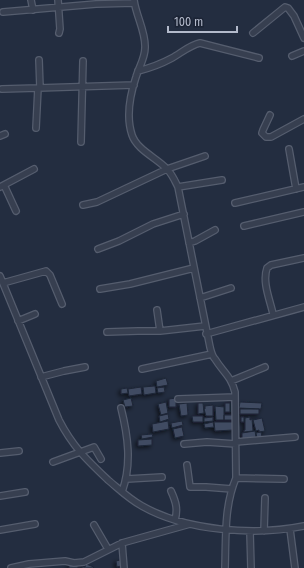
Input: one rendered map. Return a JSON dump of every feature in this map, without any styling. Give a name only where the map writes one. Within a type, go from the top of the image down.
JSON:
[{"type":"street","points":[[31,0],[33,10]]},
{"type":"street","points":[[58,0],[60,29],[58,33]]},
{"type":"street","points":[[3,12],[134,1],[145,47],[144,56],[138,71],[130,102],[129,121],[132,136],[138,145],[167,169],[178,187],[206,334],[214,359],[232,381],[235,397],[236,478],[232,489],[225,530],[225,568]]},
{"type":"street","points":[[253,33],[285,7],[288,8],[294,16],[304,38]]},
{"type":"street","points":[[138,71],[147,69],[170,59],[195,44],[200,43],[259,58]]},
{"type":"street","points":[[292,56],[304,51]]},
{"type":"street","points":[[36,128],[39,60]]},
{"type":"street","points":[[81,142],[83,61]]},
{"type":"street","points":[[2,89],[134,85]]},
{"type":"street","points":[[270,115],[262,134],[266,137],[271,137],[304,119]]},
{"type":"street","points":[[289,149],[296,189]]},
{"type":"street","points":[[83,205],[97,202],[167,169],[205,156]]},
{"type":"street","points":[[16,211],[2,186],[34,169]]},
{"type":"street","points":[[178,187],[222,180]]},
{"type":"street","points":[[235,203],[304,187]]},
{"type":"street","points":[[244,226],[304,212]]},
{"type":"street","points":[[98,249],[120,241],[153,224],[184,214]]},
{"type":"street","points":[[189,243],[215,230]]},
{"type":"street","points":[[273,314],[266,282],[265,272],[267,268],[271,265],[304,258]]},
{"type":"street","points":[[100,288],[137,283],[194,268]]},
{"type":"street","points":[[3,283],[46,271],[50,274],[62,304]]},
{"type":"street","points":[[0,276],[58,420],[69,439],[80,453],[122,492],[142,506],[175,520],[191,524],[225,530],[250,532],[290,529],[304,526]]},
{"type":"street","points":[[200,298],[231,288]]},
{"type":"street","points":[[206,334],[273,314],[304,307]]},
{"type":"street","points":[[157,310],[160,331]]},
{"type":"street","points":[[18,321],[35,314]]},
{"type":"street","points":[[107,332],[160,331],[205,326]]},
{"type":"street","points":[[142,369],[212,354]]},
{"type":"street","points":[[41,377],[85,367]]},
{"type":"street","points":[[232,381],[265,367]]},
{"type":"street","points":[[178,399],[235,397]]},
{"type":"street","points":[[121,408],[126,426],[129,450],[127,479],[122,492]]},
{"type":"street","points":[[184,444],[207,442],[236,443],[294,437]]},
{"type":"street","points":[[53,462],[94,448],[101,458]]},
{"type":"street","points":[[0,453],[19,451]]},
{"type":"street","points":[[186,465],[190,487],[232,489]]},
{"type":"street","points":[[127,479],[162,477]]},
{"type":"street","points":[[236,478],[284,479]]},
{"type":"street","points":[[171,491],[176,502],[177,512],[175,520]]},
{"type":"street","points":[[0,496],[25,492]]},
{"type":"street","points":[[264,531],[265,498]]},
{"type":"street","points":[[0,530],[35,524]]},
{"type":"street","points":[[12,568],[65,561],[74,563],[84,562],[122,543],[191,524]]},
{"type":"street","points":[[94,525],[108,549]]},
{"type":"street","points":[[290,529],[295,568]]},
{"type":"street","points":[[250,532],[250,568]]},
{"type":"street","points":[[122,543],[124,568]]},
{"type":"street","points":[[65,561],[66,568]]},
{"type":"building","points":[[166,378],[168,385],[157,387],[156,381]]},
{"type":"building","points":[[155,386],[156,393],[144,395],[143,387]]},
{"type":"building","points":[[141,387],[142,394],[129,396],[128,389]]},
{"type":"building","points":[[164,387],[165,392],[158,393],[157,388]]},
{"type":"building","points":[[127,388],[128,393],[121,394],[121,389]]},
{"type":"building","points":[[131,398],[133,406],[125,407],[123,400]]},
{"type":"building","points":[[176,398],[176,407],[169,407],[169,399]]},
{"type":"building","points":[[231,400],[234,400],[234,412],[231,412]]},
{"type":"building","points":[[166,402],[168,413],[161,415],[158,404]]},
{"type":"building","points":[[240,402],[262,403],[261,409],[239,408]]},
{"type":"building","points":[[187,403],[188,415],[181,416],[179,404]]},
{"type":"building","points":[[198,403],[203,403],[204,413],[198,414]]},
{"type":"building","points":[[225,403],[230,403],[230,412],[225,412]]},
{"type":"building","points":[[213,405],[213,416],[206,416],[204,409],[205,406]]},
{"type":"building","points":[[215,406],[224,407],[224,420],[216,420]]},
{"type":"building","points":[[240,409],[259,409],[259,414],[240,414]]},
{"type":"building","points":[[168,414],[169,419],[160,422],[159,416]]},
{"type":"building","points":[[224,415],[234,415],[234,420],[224,420]]},
{"type":"building","points":[[192,416],[203,416],[203,422],[193,422]]},
{"type":"building","points":[[213,417],[213,421],[204,422],[204,418]]},
{"type":"building","points":[[241,417],[244,417],[244,422],[241,422]]},
{"type":"building","points":[[250,417],[250,420],[252,419],[253,431],[244,432],[245,418]]},
{"type":"building","points":[[262,418],[265,431],[256,431],[253,420]]},
{"type":"building","points":[[168,421],[169,429],[153,432],[152,424]]},
{"type":"building","points":[[182,421],[183,425],[172,428],[171,423]]},
{"type":"building","points":[[213,422],[214,427],[205,428],[204,424]]},
{"type":"building","points":[[214,422],[233,422],[233,430],[215,431]]},
{"type":"building","points":[[182,427],[184,436],[175,438],[173,429]]},
{"type":"building","points":[[255,431],[256,437],[242,439],[242,433]]},
{"type":"building","points":[[261,432],[262,437],[257,438],[256,433]]},
{"type":"building","points":[[152,434],[153,437],[142,439],[141,435]]},
{"type":"building","points":[[152,439],[152,445],[138,446],[138,440]]},
{"type":"building","points":[[120,560],[121,566],[117,567],[116,561]]},
{"type":"building","points":[[69,564],[78,565],[78,568],[69,568]]},
{"type":"building","points":[[86,564],[94,567],[82,568],[82,566],[85,567]]}]
